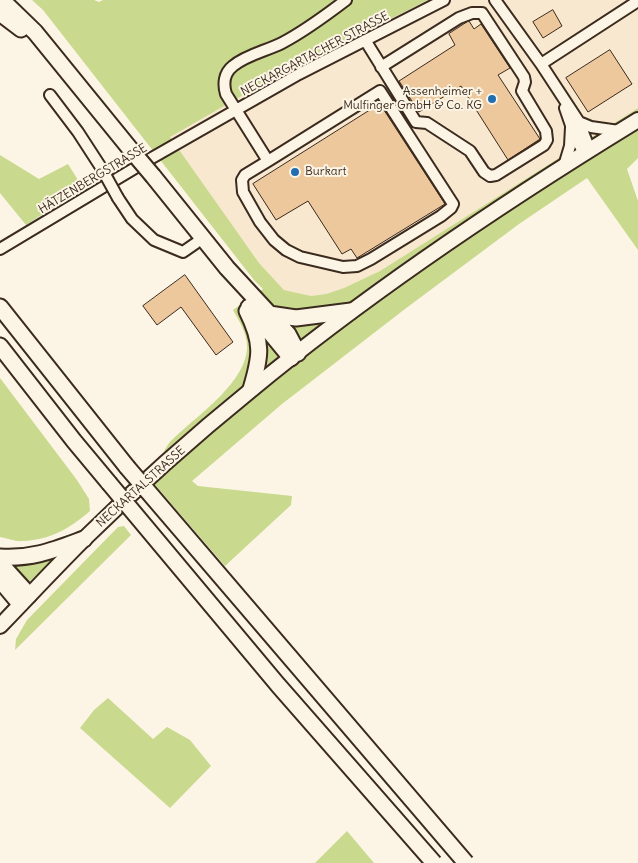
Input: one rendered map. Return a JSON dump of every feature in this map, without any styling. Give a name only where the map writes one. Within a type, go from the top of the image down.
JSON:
[{"type":"highway","points":[[2,0],[35,32],[129,152]]},
{"type":"highway","points":[[0,13],[13,22],[45,54],[226,268],[288,334],[294,355]]},
{"type":"highway","points":[[151,178],[196,243],[241,299],[294,355]]},
{"type":"highway","points":[[241,299],[254,324],[259,342],[259,363],[251,389]]},
{"type":"highway","points":[[0,307],[127,467],[466,863]]},
{"type":"highway","points":[[269,314],[296,318],[351,311]]},
{"type":"highway","points":[[0,346],[74,441],[278,685],[434,863]]},
{"type":"highway","points":[[0,557],[22,558],[33,556],[84,539]]},
{"type":"highway","points":[[0,564],[24,599]]},
{"type":"highway","points":[[0,580],[24,599]]},
{"type":"main road","name":"NECKARTALSTRASSE","points":[[0,626],[84,539],[154,474],[251,389],[351,311],[450,241],[638,120]]},
{"type":"street","points":[[268,161],[226,94],[224,88],[225,79],[232,66],[306,30],[346,0]]},
{"type":"street","name":"NECKARGARTACHER STRASSE","points":[[198,131],[299,74],[444,0]]},
{"type":"street","points":[[495,0],[541,64],[560,95],[587,152]]},
{"type":"street","points":[[541,64],[638,1]]},
{"type":"street","points":[[365,40],[381,67],[416,122],[427,123],[470,151],[484,172],[490,176],[496,175],[544,145],[548,140],[546,131],[522,91],[525,82],[524,77],[482,14],[472,13],[459,18],[381,67]]},
{"type":"street","points":[[380,91],[453,204],[441,216],[357,266],[343,267],[323,263],[300,257],[286,250],[274,240],[260,222],[243,192],[242,180],[245,175],[268,161],[380,91]]},
{"type":"street","points":[[50,95],[78,132],[132,219],[154,240],[183,252],[196,243]]},
{"type":"street","points":[[575,124],[619,132]]},
{"type":"street","points":[[564,166],[575,124]]},
{"type":"street","name":"HÄTZENBERGSTRASSE","points":[[0,249],[198,131]]},
{"type":"shaded area","points":[[428,0],[638,0],[638,108],[380,271],[344,288],[326,294],[311,296],[284,290],[259,263],[169,137],[273,78]]},
{"type":"green space","points":[[32,0],[94,0],[99,2],[103,0],[428,0],[273,78],[170,137],[259,263],[284,290],[311,296],[326,294],[344,288],[380,271],[638,108],[638,158],[627,169],[638,201],[638,250],[587,178],[519,224],[405,309],[282,404],[192,481],[198,486],[292,496],[291,505],[225,566],[144,472],[159,459],[171,440],[220,397],[239,372],[245,359],[247,341],[233,310],[263,289],[43,10]]},
{"type":"green space","points":[[0,155],[39,179],[68,164],[83,188],[26,225],[0,193]]},
{"type":"green space","points":[[0,378],[77,480],[89,499],[90,511],[75,523],[51,536],[20,541],[0,537]]},
{"type":"green space","points":[[124,526],[131,535],[15,650],[16,639],[27,620],[118,527]]},
{"type":"green space","points":[[52,560],[28,583],[10,566]]},
{"type":"green space","points":[[108,698],[153,739],[167,727],[190,740],[211,766],[170,808],[80,728],[94,710]]},
{"type":"green space","points":[[347,831],[374,863],[315,863]]},
{"type":"building","points":[[553,10],[562,26],[543,38],[533,22]]},
{"type":"building","name":"Assenheimer + Mulfinger GmbH & Co. KG","points":[[469,21],[474,29],[481,24],[510,68],[498,75],[540,139],[508,160],[461,86],[419,112],[399,81],[455,45],[449,34]]},
{"type":"building","points":[[610,50],[632,84],[588,112],[566,78]]},
{"type":"building","points":[[380,104],[445,204],[357,258],[351,249],[342,254],[308,201],[276,220],[253,184]]},
{"type":"building","points":[[185,275],[233,342],[216,355],[181,307],[157,325],[143,306]]},
{"type":"place","name":"Assenheimer + Mulfinger GmbH & Co. KG","points":[[492,99]]},
{"type":"place","name":"Burkart","points":[[295,172]]}]
